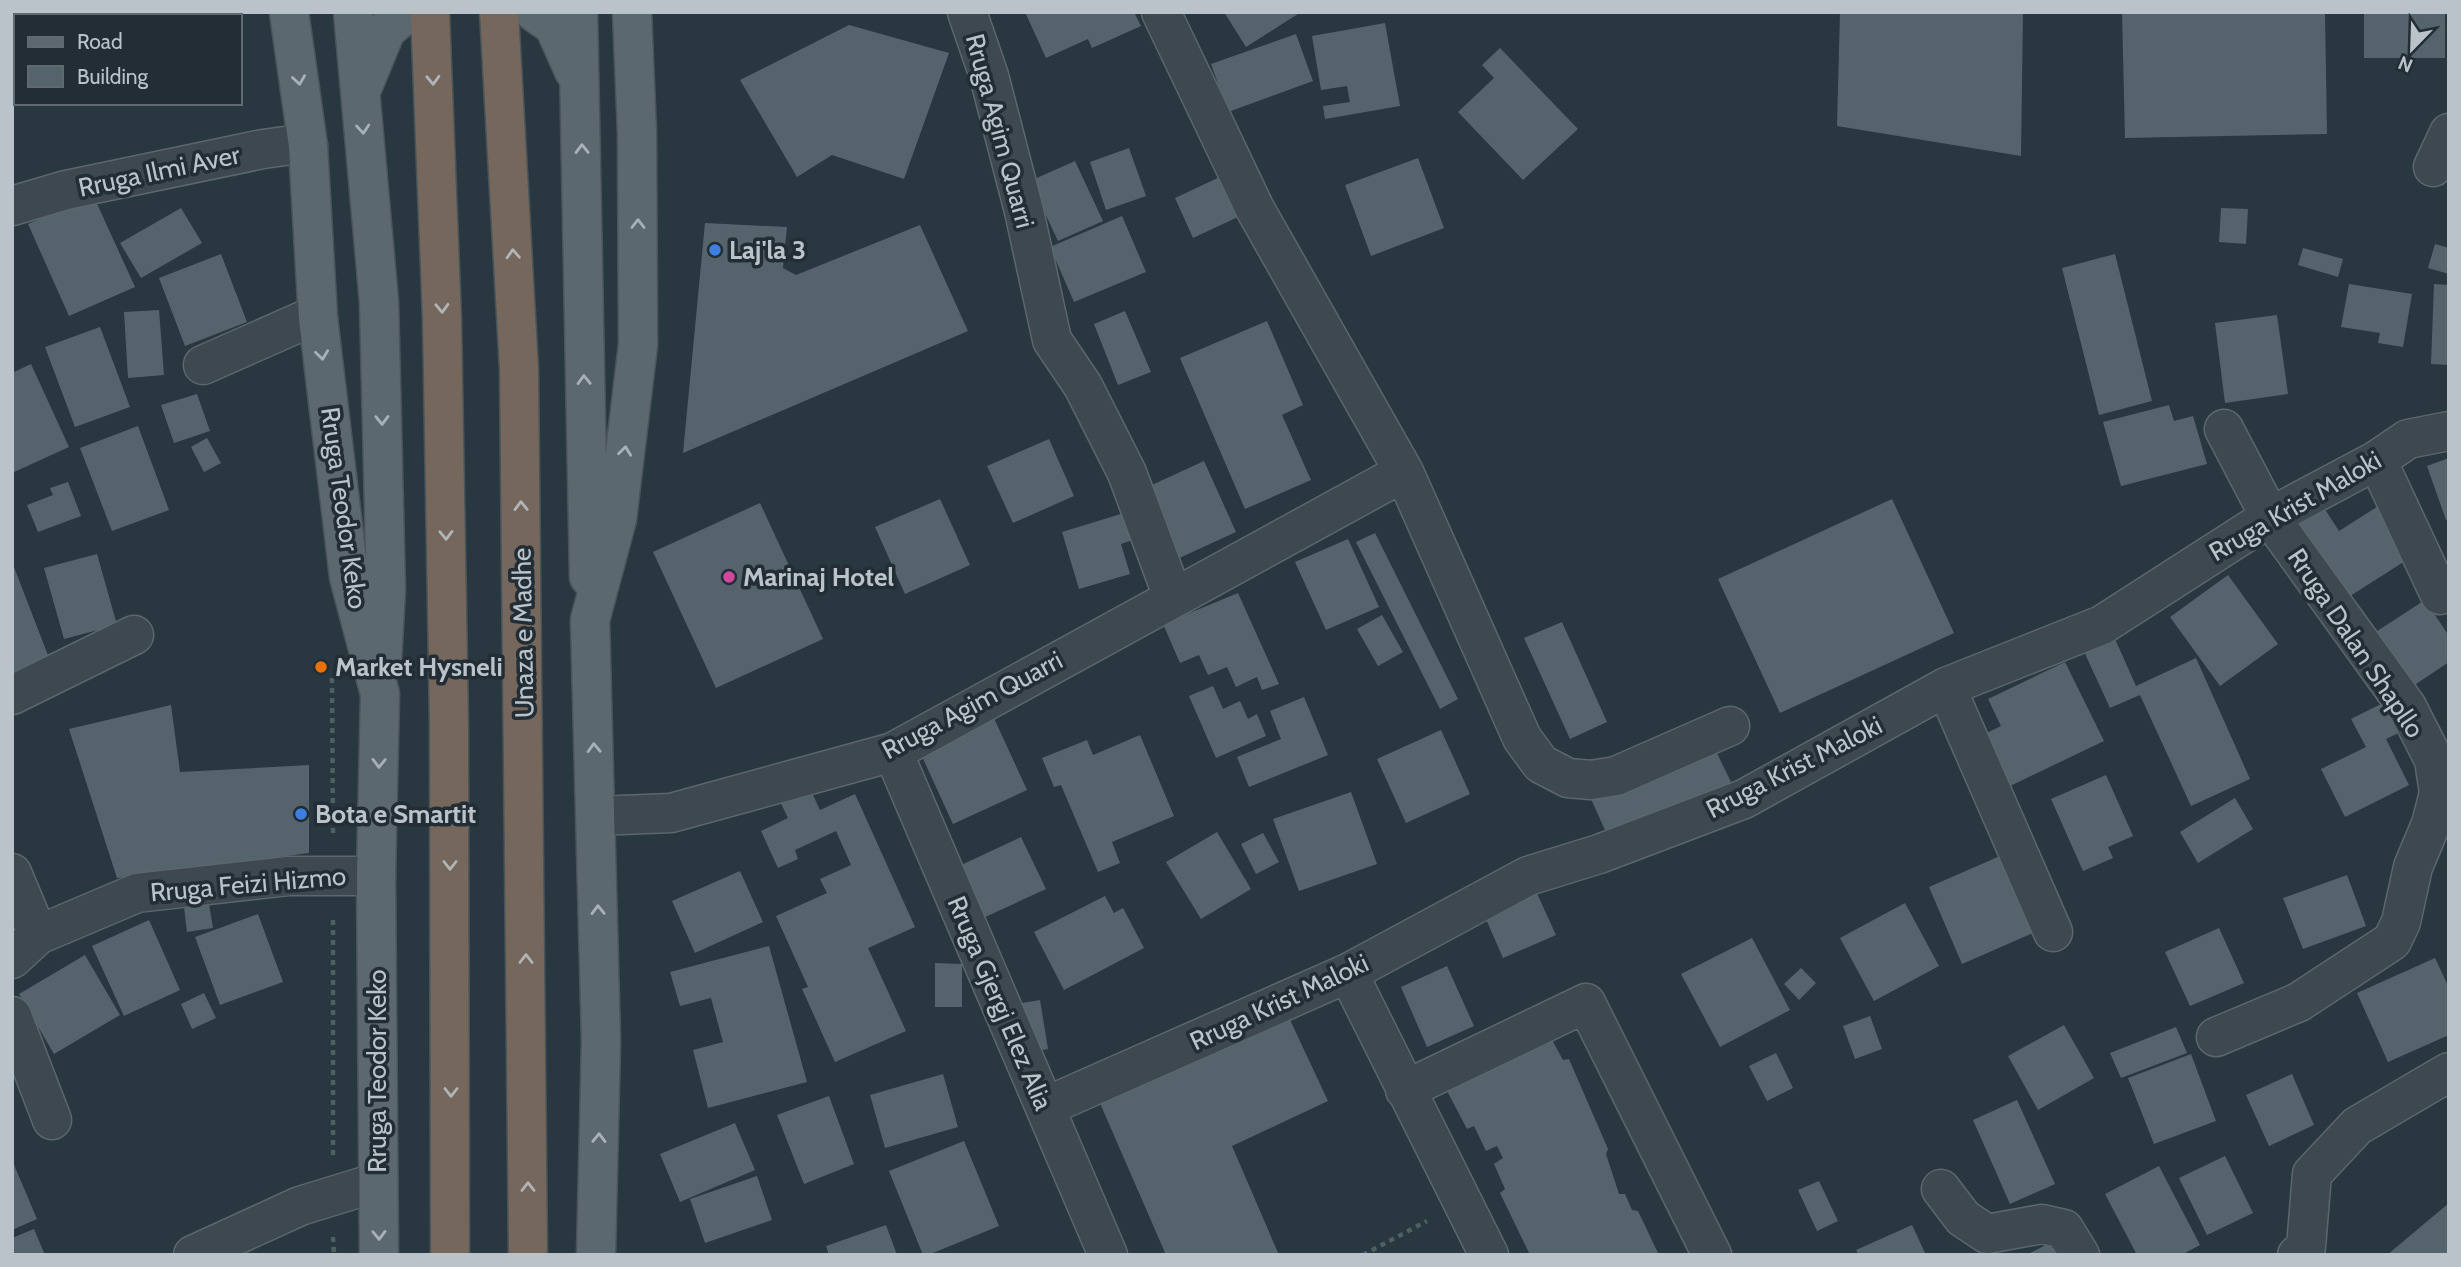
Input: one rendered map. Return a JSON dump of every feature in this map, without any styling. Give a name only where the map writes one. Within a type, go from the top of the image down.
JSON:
[{"type":"highway","points":[[430,12],[442,319],[449,723],[450,1255]]},
{"type":"highway","name":"Unaza e Madhe","points":[[499,12],[519,369],[528,1255]]},
{"type":"main road","name":"Rruga Teodor Keko","points":[[289,12],[308,146],[318,318],[349,577],[380,694],[376,876],[379,1255]]},
{"type":"main road","points":[[353,12],[379,302],[386,590],[380,694]]},
{"type":"main road","points":[[360,92],[386,30],[408,12]]},
{"type":"main road","points":[[534,12],[554,26],[580,86]]},
{"type":"main road","points":[[578,12],[601,1041],[596,1255]]},
{"type":"main road","points":[[590,620],[617,519],[638,345],[637,133],[632,12]]},
{"type":"street","name":"Rruga Agim Quarri","points":[[967,12],[989,76],[1024,211],[1052,340],[1083,386],[1127,473],[1173,597]]},
{"type":"street","points":[[1161,12],[1255,209],[1404,472],[1522,738],[1541,764],[1568,778],[1591,780],[1616,776],[1730,726]]},
{"type":"street","name":"Rruga Ilmi Aver","points":[[12,206],[66,190],[263,149],[308,146]]},
{"type":"street","points":[[203,365],[307,319],[318,318]]},
{"type":"street","name":"Rruga Dalan Shapllo","points":[[2216,1037],[2300,1002],[2392,941],[2401,922],[2413,867],[2431,824],[2438,793],[2434,760],[2407,707],[2270,517],[2224,429]]},
{"type":"street","name":"Rruga Krist Maloki","points":[[1045,1107],[1348,973],[1528,876],[1599,854],[1744,799],[1946,687],[2102,625],[2270,517],[2377,460],[2407,439],[2449,431]]},
{"type":"street","points":[[2377,460],[2440,596]]},
{"type":"street","name":"Rruga Agim Quarri","points":[[596,816],[671,813],[892,752],[1173,597],[1250,559],[1404,472]]},
{"type":"street","points":[[12,695],[134,635]]},
{"type":"street","points":[[1946,687],[2053,932]]},
{"type":"street","name":"Rruga Gjergj Elez Alia","points":[[892,752],[1108,1255]]},
{"type":"street","points":[[12,873],[25,947]]},
{"type":"street","name":"Rruga Feizi Hizmo","points":[[25,947],[137,893],[289,876],[376,876]]},
{"type":"street","points":[[1348,973],[1489,1255]]},
{"type":"street","points":[[1405,1090],[1586,1003],[1712,1255]]},
{"type":"street","points":[[12,1016],[52,1120]]},
{"type":"street","points":[[2301,1251],[2312,1174],[2357,1126],[2449,1072]]},
{"type":"street","points":[[193,1255],[300,1206],[378,1182]]},
{"type":"street","points":[[1941,1189],[1963,1219],[1987,1234],[2042,1224],[2064,1229],[2080,1255]]},
{"type":"path","points":[[332,677],[331,1214],[334,1255]]},
{"type":"path","points":[[1363,1255],[1462,1202]]},
{"type":"building","points":[[33,12],[202,14],[34,14]]},
{"type":"building","points":[[1025,12],[1134,12],[1141,26],[1092,48],[1088,39],[1046,58]]},
{"type":"building","points":[[1224,12],[1301,12],[1246,47]]},
{"type":"building","points":[[1840,12],[2023,12],[2021,156],[1837,126]]},
{"type":"building","points":[[2122,12],[2325,12],[2327,134],[2125,138]]},
{"type":"building","points":[[2364,12],[2445,12],[2445,58],[2364,58]]},
{"type":"building","points":[[1385,23],[1400,106],[1325,119],[1323,106],[1350,102],[1347,86],[1321,90],[1312,36]]},
{"type":"building","points":[[849,25],[949,53],[904,179],[832,155],[797,177],[740,80]]},
{"type":"building","points":[[1296,34],[1313,81],[1228,112],[1211,64]]},
{"type":"building","points":[[1500,48],[1578,129],[1523,180],[1458,112],[1494,78],[1482,65]]},
{"type":"building","points":[[1129,148],[1146,196],[1106,210],[1090,162]]},
{"type":"building","points":[[1418,158],[1444,228],[1371,256],[1345,185]]},
{"type":"building","points":[[1075,161],[1103,221],[1058,241],[1030,181]]},
{"type":"building","points":[[1222,176],[1240,216],[1193,238],[1175,198]]},
{"type":"building","points":[[93,195],[135,287],[69,316],[28,224]]},
{"type":"building","points":[[181,208],[202,243],[141,278],[120,243]]},
{"type":"building","points":[[2221,208],[2248,209],[2246,244],[2219,242]]},
{"type":"building","points":[[1122,216],[1146,272],[1074,302],[1050,247]]},
{"type":"building","points":[[705,223],[787,227],[783,268],[796,275],[920,225],[968,331],[683,453]]},
{"type":"building","points":[[2435,244],[2449,248],[2449,274],[2428,268]]},
{"type":"building","points":[[2303,248],[2343,259],[2338,277],[2298,265]]},
{"type":"building","points":[[221,254],[247,322],[185,346],[159,278]]},
{"type":"building","points":[[2115,254],[2152,401],[2099,415],[2062,268]]},
{"type":"building","points":[[2349,284],[2412,294],[2403,347],[2378,343],[2380,333],[2341,327]]},
{"type":"building","points":[[2434,284],[2449,285],[2449,365],[2431,364]]},
{"type":"building","points":[[159,310],[164,375],[128,378],[124,312]]},
{"type":"building","points":[[1125,311],[1151,372],[1118,385],[1094,324]]},
{"type":"building","points":[[2277,315],[2288,394],[2225,403],[2215,323]]},
{"type":"building","points":[[1267,321],[1303,405],[1282,415],[1311,480],[1245,509],[1180,358]]},
{"type":"building","points":[[100,327],[130,407],[75,427],[45,347]]},
{"type":"building","points":[[31,364],[69,447],[12,473],[12,373]]},
{"type":"building","points":[[197,394],[210,431],[174,443],[161,405]]},
{"type":"building","points":[[2169,405],[2174,421],[2193,416],[2207,464],[2121,486],[2103,422]]},
{"type":"building","points":[[138,426],[169,510],[112,531],[80,448]]},
{"type":"building","points":[[207,438],[221,463],[204,472],[191,447]]},
{"type":"building","points":[[1049,439],[1074,496],[1013,523],[987,466]]},
{"type":"building","points":[[2449,458],[2449,518],[2446,520],[2427,466]]},
{"type":"building","points":[[1204,461],[1236,532],[1175,560],[1143,489]]},
{"type":"building","points":[[68,482],[81,516],[38,532],[27,505],[53,495],[50,488]]},
{"type":"building","points":[[940,499],[970,565],[905,594],[875,527]]},
{"type":"building","points":[[1892,499],[1954,633],[1780,713],[1718,579]]},
{"type":"building","name":"Marinaj Hotel","points":[[760,503],[823,639],[716,688],[653,552]]},
{"type":"building","points":[[2380,505],[2413,556],[2347,598],[2285,532],[2324,508],[2339,531]]},
{"type":"building","points":[[1124,513],[1133,540],[1121,544],[1130,574],[1079,589],[1062,532]]},
{"type":"building","points":[[1375,533],[1458,699],[1440,709],[1356,542]]},
{"type":"building","points":[[1348,539],[1379,607],[1326,630],[1295,562]]},
{"type":"building","points":[[97,554],[117,625],[64,639],[44,568]]},
{"type":"building","points":[[12,562],[51,663],[12,678]]},
{"type":"building","points":[[2228,575],[2278,644],[2220,686],[2170,617]]},
{"type":"building","points":[[1238,593],[1279,684],[1262,690],[1257,677],[1236,687],[1227,667],[1208,675],[1199,655],[1180,663],[1163,624]]},
{"type":"building","points":[[2425,600],[2449,636],[2449,662],[2407,690],[2371,635]]},
{"type":"building","points":[[1382,615],[1403,652],[1378,666],[1357,629]]},
{"type":"building","points":[[1562,622],[1607,722],[1570,739],[1524,638]]},
{"type":"building","points":[[2111,630],[2136,686],[2196,658],[2250,779],[2191,806],[2140,695],[2110,708],[2081,645]]},
{"type":"building","points":[[2065,662],[2104,741],[2008,787],[1983,735],[2001,726],[1988,699]]},
{"type":"building","points":[[1213,686],[1223,709],[1240,701],[1248,719],[1257,714],[1266,736],[1216,758],[1189,696]]},
{"type":"building","points":[[1304,697],[1328,755],[1249,787],[1237,757],[1281,739],[1270,711]]},
{"type":"building","points":[[2391,699],[2407,729],[2386,739],[2409,785],[2345,817],[2321,769],[2366,747],[2351,719]]},
{"type":"building","points":[[171,705],[180,772],[309,765],[309,853],[117,878],[69,729]]},
{"type":"building","points":[[993,716],[1027,790],[953,824],[919,750]]},
{"type":"building","points":[[1441,730],[1470,794],[1406,823],[1377,759]]},
{"type":"building","points":[[1140,735],[1174,816],[1112,842],[1120,863],[1098,872],[1061,785],[1054,787],[1042,758],[1087,740],[1093,755]]},
{"type":"building","points":[[1712,743],[1731,782],[1609,839],[1591,799]]},
{"type":"building","points":[[2106,775],[2133,836],[2108,847],[2113,858],[2083,871],[2051,799]]},
{"type":"building","points":[[807,782],[820,810],[855,794],[915,927],[868,948],[906,1031],[835,1062],[802,989],[808,987],[776,916],[827,893],[820,879],[851,865],[836,831],[795,850],[798,859],[778,868],[761,831],[788,818],[777,795]]},
{"type":"building","points":[[1351,792],[1377,864],[1299,891],[1273,819]]},
{"type":"building","points":[[2235,798],[2253,829],[2198,863],[2180,832]]},
{"type":"building","points":[[1217,832],[1251,889],[1201,919],[1166,862]]},
{"type":"building","points":[[1263,833],[1279,862],[1256,874],[1241,844]]},
{"type":"building","points":[[1021,837],[1046,889],[983,918],[959,866]]},
{"type":"building","points":[[2000,856],[2033,933],[1962,964],[1929,887]]},
{"type":"building","points":[[740,871],[763,922],[695,953],[672,901]]},
{"type":"building","points":[[2347,875],[2366,926],[2303,949],[2283,898]]},
{"type":"building","points":[[1534,887],[1556,935],[1503,958],[1482,910]]},
{"type":"building","points":[[1105,896],[1114,913],[1123,908],[1144,948],[1064,990],[1034,932]]},
{"type":"building","points":[[1905,903],[1939,966],[1874,1001],[1840,938]]},
{"type":"building","points":[[209,904],[213,928],[187,932],[184,907]]},
{"type":"building","points":[[258,914],[283,982],[220,1005],[195,937]]},
{"type":"building","points":[[149,920],[180,990],[124,1016],[92,946]]},
{"type":"building","points":[[2219,928],[2244,983],[2190,1006],[2165,952]]},
{"type":"building","points":[[1752,938],[1790,1010],[1720,1047],[1681,974]]},
{"type":"building","points":[[769,946],[807,1082],[708,1108],[693,1050],[723,1042],[711,998],[680,1006],[670,972]]},
{"type":"building","points":[[85,955],[120,1015],[54,1054],[19,994]]},
{"type":"building","points":[[2435,958],[2449,988],[2449,1035],[2388,1062],[2357,993]]},
{"type":"building","points":[[935,963],[962,964],[962,1007],[935,1007]]},
{"type":"building","points":[[1447,966],[1474,1026],[1427,1047],[1401,987]]},
{"type":"building","points":[[1801,968],[1816,983],[1799,1000],[1784,984]]},
{"type":"building","points":[[204,993],[216,1018],[192,1029],[181,1004]]},
{"type":"building","points":[[1040,1000],[1048,1049],[1029,1052],[1022,1003]]},
{"type":"building","points":[[1284,1007],[1328,1101],[1232,1146],[1279,1255],[1166,1255],[1096,1094]]},
{"type":"building","points":[[1870,1016],[1882,1049],[1855,1059],[1843,1026]]},
{"type":"building","points":[[2064,1025],[2094,1078],[2038,1110],[2008,1056]]},
{"type":"building","points":[[2176,1027],[2187,1053],[2121,1078],[2110,1053]]},
{"type":"building","points":[[1551,1038],[1563,1060],[1569,1059],[1608,1149],[1606,1154],[1619,1194],[1625,1194],[1632,1210],[1638,1211],[1659,1255],[1530,1255],[1500,1193],[1505,1189],[1494,1164],[1503,1158],[1497,1146],[1486,1151],[1474,1126],[1467,1129],[1446,1089]]},
{"type":"building","points":[[1776,1053],[1793,1088],[1767,1101],[1749,1066]]},
{"type":"building","points":[[2191,1054],[2216,1121],[2154,1144],[2128,1078]]},
{"type":"building","points":[[943,1074],[958,1127],[885,1148],[870,1095]]},
{"type":"building","points":[[2292,1074],[2314,1125],[2269,1146],[2246,1095]]},
{"type":"building","points":[[829,1096],[854,1164],[804,1184],[777,1115]]},
{"type":"building","points":[[2017,1100],[2055,1184],[2010,1204],[1973,1120]]},
{"type":"building","points":[[735,1123],[755,1170],[680,1202],[660,1154]]},
{"type":"building","points":[[964,1141],[999,1226],[923,1255],[889,1171]]},
{"type":"building","points":[[2225,1156],[2253,1213],[2207,1235],[2179,1178]]},
{"type":"building","points":[[12,1160],[37,1219],[12,1230]]},
{"type":"building","points":[[2159,1166],[2200,1245],[2181,1255],[2137,1255],[2105,1194]]},
{"type":"building","points":[[757,1176],[772,1220],[705,1243],[690,1199]]},
{"type":"building","points":[[1819,1181],[1838,1221],[1817,1231],[1798,1190]]},
{"type":"building","points":[[2449,1203],[2449,1255],[2387,1255]]},
{"type":"building","points":[[886,1225],[897,1255],[829,1255],[826,1246]]},
{"type":"building","points":[[1912,1225],[1926,1255],[1859,1255],[1856,1250]]},
{"type":"building","points":[[34,1229],[45,1255],[12,1255],[12,1238]]},
{"type":"building","points":[[2050,1243],[2056,1255],[2026,1255]]},
{"type":"place","name":"Laj'la 3","points":[[715,250]]},
{"type":"place","name":"Marinaj Hotel","points":[[729,577]]},
{"type":"place","name":"Market Hysneli","points":[[321,667]]},
{"type":"place","name":"Bota e Smartit","points":[[301,814]]}]
